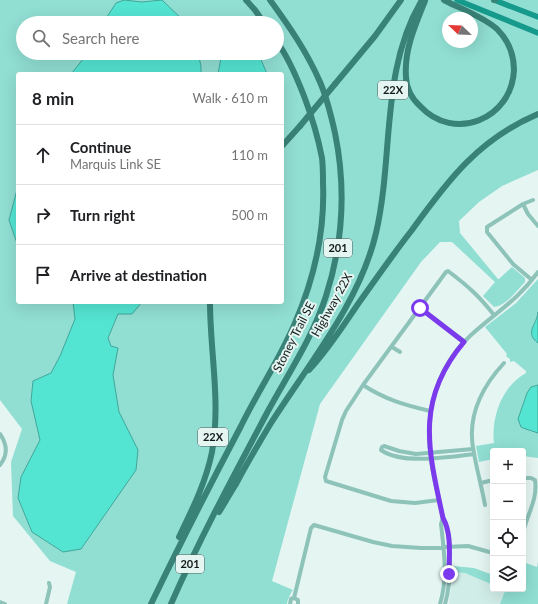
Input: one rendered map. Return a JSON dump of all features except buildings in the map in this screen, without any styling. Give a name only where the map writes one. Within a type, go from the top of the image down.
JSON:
[{"type":"highway","points":[[246,0],[259,16]]},
{"type":"highway","name":"Stoney Trail SE","points":[[270,0],[282,16]]},
{"type":"highway","points":[[284,144],[375,36],[401,0]]},
{"type":"highway","name":"Highway 22X","points":[[209,524],[222,508],[271,424],[303,377],[351,297],[364,267],[375,236],[381,208],[396,72],[402,47],[410,25],[422,0]]},
{"type":"highway","points":[[425,0],[409,44],[406,65],[408,87],[417,103],[430,116],[449,123],[470,124],[489,116],[504,100],[510,90],[514,77],[514,64],[511,50],[506,40],[497,30],[483,20],[444,0]]},
{"type":"highway","name":"Stoney Trail SE","points":[[171,604],[209,524],[274,399],[314,327],[326,297],[335,262],[341,229],[342,200],[340,156],[330,110],[320,82],[305,51],[284,18]]},
{"type":"highway","name":"Stoney Trail SE","points":[[151,604],[242,424],[295,324],[308,291],[320,242],[324,199],[322,160],[312,117],[299,82],[284,54]]},
{"type":"highway","points":[[303,377],[337,334],[381,270],[453,175],[474,154],[488,143],[518,124],[538,114]]},
{"type":"highway","name":"22X","points":[[170,565],[174,548],[199,493],[212,451],[216,408],[210,330],[210,304]]},
{"type":"main road","points":[[457,0],[538,33]]},
{"type":"main road","points":[[494,0],[538,17]]},
{"type":"street","points":[[532,280],[513,264],[487,232],[488,227],[503,216],[533,200]]},
{"type":"street","points":[[523,204],[528,214],[538,226]]},
{"type":"street","points":[[439,500],[415,503],[391,501],[326,481],[325,477],[346,411],[446,272],[448,271],[479,296],[494,315]]},
{"type":"street","points":[[445,604],[448,584],[449,546],[446,523],[443,518],[430,452],[430,411],[434,396],[450,360],[464,342],[514,299],[538,272]]},
{"type":"street","points":[[420,308],[464,342]]},
{"type":"street","points":[[392,346],[400,352]]},
{"type":"street","points":[[485,505],[473,449],[473,421],[478,403],[488,382],[504,362]]},
{"type":"street","points":[[363,386],[390,400],[430,411]]},
{"type":"street","points":[[0,434],[5,442],[6,448],[3,461],[0,465]]},
{"type":"street","points":[[473,449],[410,453],[384,446],[381,448],[382,452],[417,459],[474,454]]},
{"type":"street","points":[[526,478],[535,480],[536,488],[534,503],[526,525]]},
{"type":"street","points":[[481,483],[490,481]]},
{"type":"street","points":[[440,604],[445,574],[444,546],[441,524],[443,518]]},
{"type":"street","points":[[290,604],[291,599],[294,598],[311,528],[314,525],[372,542],[392,546],[421,548],[468,546],[490,551]]},
{"type":"street","points":[[46,604],[50,587],[49,583]]},
{"type":"street","points":[[294,598],[298,600],[298,604]]},
{"type":"street","points":[[0,602],[4,604]]},
{"type":"shaded area","points":[[0,0],[538,0],[538,170],[502,186],[479,202],[459,221],[460,233],[498,279],[512,267],[525,278],[525,282],[507,301],[494,307],[483,296],[495,282],[452,242],[440,242],[421,262],[320,404],[272,581],[293,590],[287,604],[67,604],[76,572],[50,561],[13,516],[11,462],[22,429],[0,400]]},
{"type":"shaded area","points":[[124,0],[142,2],[162,0],[179,16],[108,16],[116,3]]},
{"type":"shaded area","points":[[82,60],[200,60],[201,66],[201,72],[73,72]]},
{"type":"shaded area","points":[[221,60],[261,60],[266,72],[218,72]]},
{"type":"shaded area","points":[[16,194],[16,240],[9,220]]},
{"type":"shaded area","points":[[538,279],[538,458],[526,456],[526,448],[490,448],[490,460],[479,462],[476,446],[494,443],[494,423],[500,403],[510,386],[526,373],[526,371],[514,361],[510,362],[510,359],[506,356],[507,354],[485,327],[516,303]]},
{"type":"shaded area","points":[[73,304],[140,304],[132,314],[118,314],[108,338],[111,346],[118,348],[113,375],[119,412],[138,450],[136,470],[81,549],[63,552],[32,532],[18,498],[21,477],[40,440],[31,401],[33,381],[51,373],[60,356],[75,319]]},
{"type":"shaded area","points":[[538,312],[538,343],[532,335],[532,328]]},
{"type":"shaded area","points":[[538,385],[538,433],[521,427],[518,419],[527,393],[531,387]]},
{"type":"shaded area","points":[[538,562],[538,604],[500,604],[505,592],[526,592],[526,563],[537,567]]},
{"type":"shaded area","points":[[453,566],[474,568],[490,574],[490,584],[465,573],[453,572]]},
{"type":"shaded area","points":[[453,572],[465,573],[490,584],[490,592],[505,592],[500,604],[449,604]]},
{"type":"route","points":[[420,308],[464,342],[446,366],[430,411],[430,452],[443,518],[446,523],[449,546],[449,574]]}]
